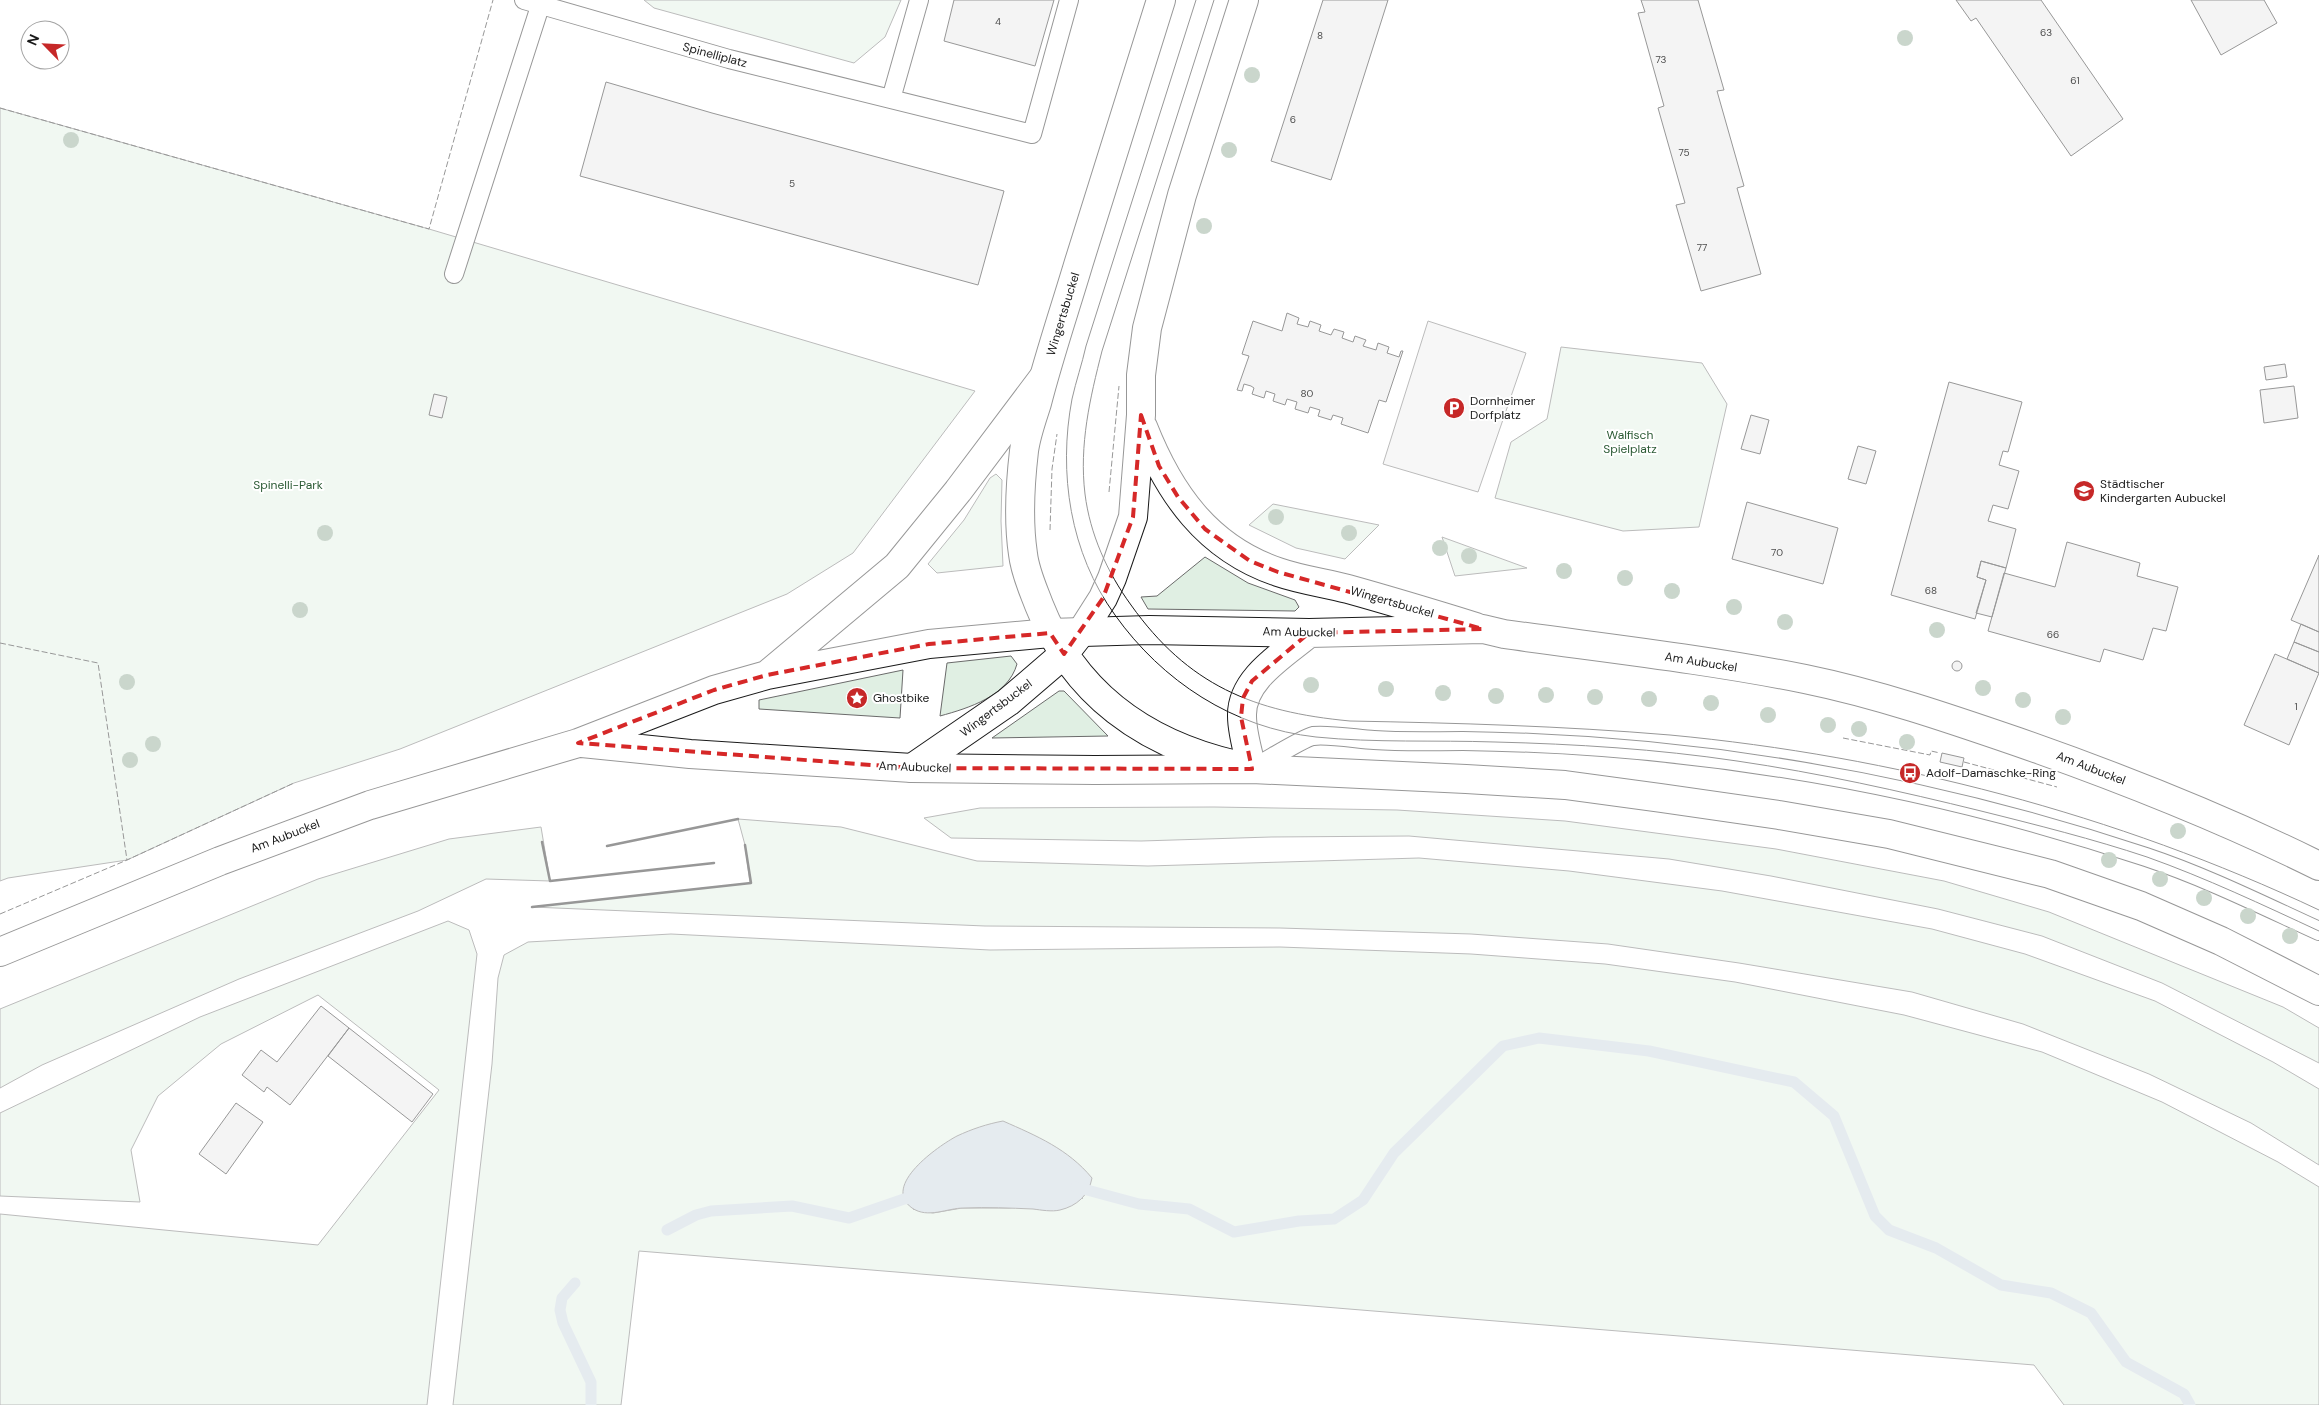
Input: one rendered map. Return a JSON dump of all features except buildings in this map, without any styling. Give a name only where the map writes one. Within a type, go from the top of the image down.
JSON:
[{"type":"main road","name":"Wingertsbuckel","points":[[912,768],[1008,702],[1057,643],[1032,586],[1023,555],[1020,507],[1024,449],[1043,378],[1161,0]]},
{"type":"main road","name":"Wingertsbuckel","points":[[1082,631],[1106,592],[1133,517],[1141,416],[1141,375],[1147,328],[1182,195],[1244,0]]},
{"type":"main road","points":[[767,675],[897,566],[958,491],[1043,378]]},
{"type":"main road","name":"Wingertsbuckel","points":[[1141,416],[1156,458],[1178,497],[1205,529],[1250,561],[1286,574],[1347,588],[1483,629]]},
{"type":"main road","name":"Am Aubuckel","points":[[0,952],[220,861],[370,805],[578,743],[714,690],[767,675],[929,644],[1057,643],[1082,631],[1210,630],[1309,633],[1483,629],[1504,634],[1672,657],[1806,679],[1913,706],[2076,762],[2204,812],[2319,866]]},
{"type":"main road","points":[[1252,769],[1242,716],[1243,698],[1252,681],[1309,633]]},
{"type":"main road","name":"Am Aubuckel","points":[[1057,643],[1090,687],[1119,714],[1150,734],[1204,758],[1252,769]]},
{"type":"main road","name":"Am Aubuckel","points":[[578,743],[690,754],[912,768],[1252,769],[1565,786],[1779,815],[1889,834],[2050,874],[2141,906],[2221,941],[2319,990]]},
{"type":"lane","points":[[891,99],[919,0]]},
{"type":"lane","name":"Spinelliplatz","points":[[454,274],[535,2],[728,59],[1032,134],[1069,0]]},
{"type":"lane","points":[[1252,769],[1312,736],[1378,740],[1499,742],[1626,749],[1732,760],[1839,777],[1942,800],[2061,832],[2148,858],[2235,892],[2319,931]]},
{"type":"highlighted area","points":[[1141,415],[1159,466],[1178,497],[1205,529],[1250,561],[1278,572],[1483,629],[1309,633],[1252,681],[1243,698],[1241,717],[1252,769],[912,768],[578,743],[714,690],[767,675],[929,644],[1050,633],[1064,654],[1103,598],[1133,517]]},
{"type":"green space","points":[[644,0],[901,0],[885,37],[854,63],[654,8]]},
{"type":"green space","name":"Spinelli-Park","points":[[0,108],[429,229],[975,391],[853,553],[787,594],[400,749],[294,783],[127,860],[8,878],[0,881]]},
{"type":"green space","name":"Walfisch Spielplatz","points":[[1561,347],[1702,363],[1727,404],[1699,527],[1623,531],[1495,498],[1511,442],[1547,419]]},
{"type":"green space","points":[[996,474],[1002,480],[1003,566],[937,573],[928,564],[964,520],[990,478]]},
{"type":"green space","points":[[1273,504],[1379,525],[1345,559],[1296,548],[1249,525]]},
{"type":"green space","points":[[1442,537],[1527,568],[1455,576]]},
{"type":"green space","points":[[1205,557],[1248,583],[1295,600],[1299,607],[1295,611],[1148,609],[1141,597],[1157,596]]},
{"type":"green space","points":[[1011,656],[1017,664],[1012,675],[996,692],[975,704],[940,716],[947,663]]},
{"type":"green space","points":[[903,670],[900,718],[759,709],[759,700]]},
{"type":"green space","points":[[1059,691],[1064,691],[1108,736],[992,738]]},
{"type":"green space","points":[[1214,807],[1397,810],[1565,821],[1776,849],[1944,881],[2049,912],[2283,1007],[2319,1028],[2319,1063],[2162,983],[2042,936],[1938,909],[1771,876],[1669,859],[1409,836],[1271,837],[1141,841],[951,838],[924,818],[980,808]]},
{"type":"green space","points":[[738,819],[841,827],[977,861],[1148,866],[1419,858],[1569,871],[1722,891],[1932,929],[2025,954],[2155,1001],[2273,1062],[2319,1089],[2319,1165],[2251,1123],[2149,1074],[2023,1024],[1912,992],[1739,963],[1608,944],[1471,934],[1280,928],[985,926],[532,907],[750,883],[745,845]]},
{"type":"green space","points":[[541,827],[550,881],[486,879],[418,911],[239,979],[42,1065],[0,1088],[0,1009],[318,879],[449,839]]},
{"type":"green space","points":[[448,921],[469,930],[477,954],[427,1405],[0,1405],[0,1214],[318,1245],[439,1090],[318,995],[221,1044],[158,1096],[131,1150],[140,1202],[0,1196],[0,1113],[200,1017]]},
{"type":"green space","points":[[671,934],[990,950],[1280,947],[1471,954],[1605,964],[1735,982],[1904,1015],[2042,1052],[2162,1102],[2278,1162],[2319,1187],[2319,1405],[2064,1405],[2034,1365],[639,1251],[621,1405],[453,1405],[492,1064],[498,978],[504,955],[528,942]],"holes":[[[1083,1198],[1009,1208],[962,1208],[933,1213],[913,1209]]]},
{"type":"shaded area","name":"Dornheimer Dorfplatz","points":[[1428,321],[1526,353],[1478,492],[1383,464]]},
{"type":"shaded area","points":[[1003,1121],[1051,1144],[1083,1168],[1092,1178],[1085,1195],[1077,1203],[1054,1211],[1016,1208],[958,1208],[924,1213],[912,1208],[904,1199],[903,1189],[908,1178],[926,1157],[957,1136]]},
{"type":"waterway","points":[[1076,1187],[1139,1204],[1189,1209],[1234,1232],[1299,1221],[1334,1219],[1363,1200],[1394,1153],[1503,1046],[1539,1038],[1649,1051],[1794,1082],[1834,1116],[1875,1216],[1889,1230],[1936,1248],[2001,1285],[2051,1293],[2091,1313],[2126,1362],[2184,1394],[2190,1405]]},
{"type":"waterway","points":[[667,1230],[696,1215],[711,1211],[792,1206],[849,1218],[904,1199],[919,1197]]},
{"type":"waterway","points":[[575,1283],[562,1298],[560,1310],[563,1323],[591,1382],[591,1405]]},
{"type":"tram line","points":[[1196,0],[1086,346],[1072,399],[1066,455],[1071,511],[1087,566],[1115,615],[1134,639],[1177,680],[1228,712],[1285,732],[1316,737],[1383,741],[1525,743],[1646,750],[1768,766],[1890,790],[2044,827],[2147,857],[2213,883],[2319,931]]},
{"type":"tram line","points":[[1214,0],[1102,351],[1093,386],[1083,458],[1087,509],[1095,538],[1107,566],[1131,605],[1153,633],[1176,656],[1226,690],[1253,701],[1315,717],[1350,721],[1510,725],[1670,735],[1754,745],[1920,774],[2002,794],[2083,818],[2163,845],[2242,876],[2319,910]]},
{"type":"fence","points":[[0,108],[429,229],[493,0]]},
{"type":"fence","points":[[1109,492],[1119,386]]},
{"type":"fence","points":[[1050,530],[1052,469],[1057,434]]},
{"type":"fence","points":[[0,643],[98,663],[127,860]]},
{"type":"fence","points":[[1843,738],[1930,755],[1931,751],[1940,753]]},
{"type":"fence","points":[[1964,762],[2057,787]]},
{"type":"fence","points":[[0,914],[127,860],[294,783]]},
{"type":"wall","points":[[607,846],[738,819]]},
{"type":"wall","points":[[542,842],[550,881],[714,863]]},
{"type":"wall","points":[[532,907],[751,883],[745,845]]},
{"type":"place","name":"Dornheimer Dorfplatz","points":[[1454,408]]},
{"type":"place","name":"Städtischer Kindergarten Aubuckel","points":[[2084,491]]},
{"type":"place","name":"Ghostbike","points":[[857,698]]},
{"type":"place","name":"Adolf-Damaschke-Ring","points":[[1910,773]]}]
